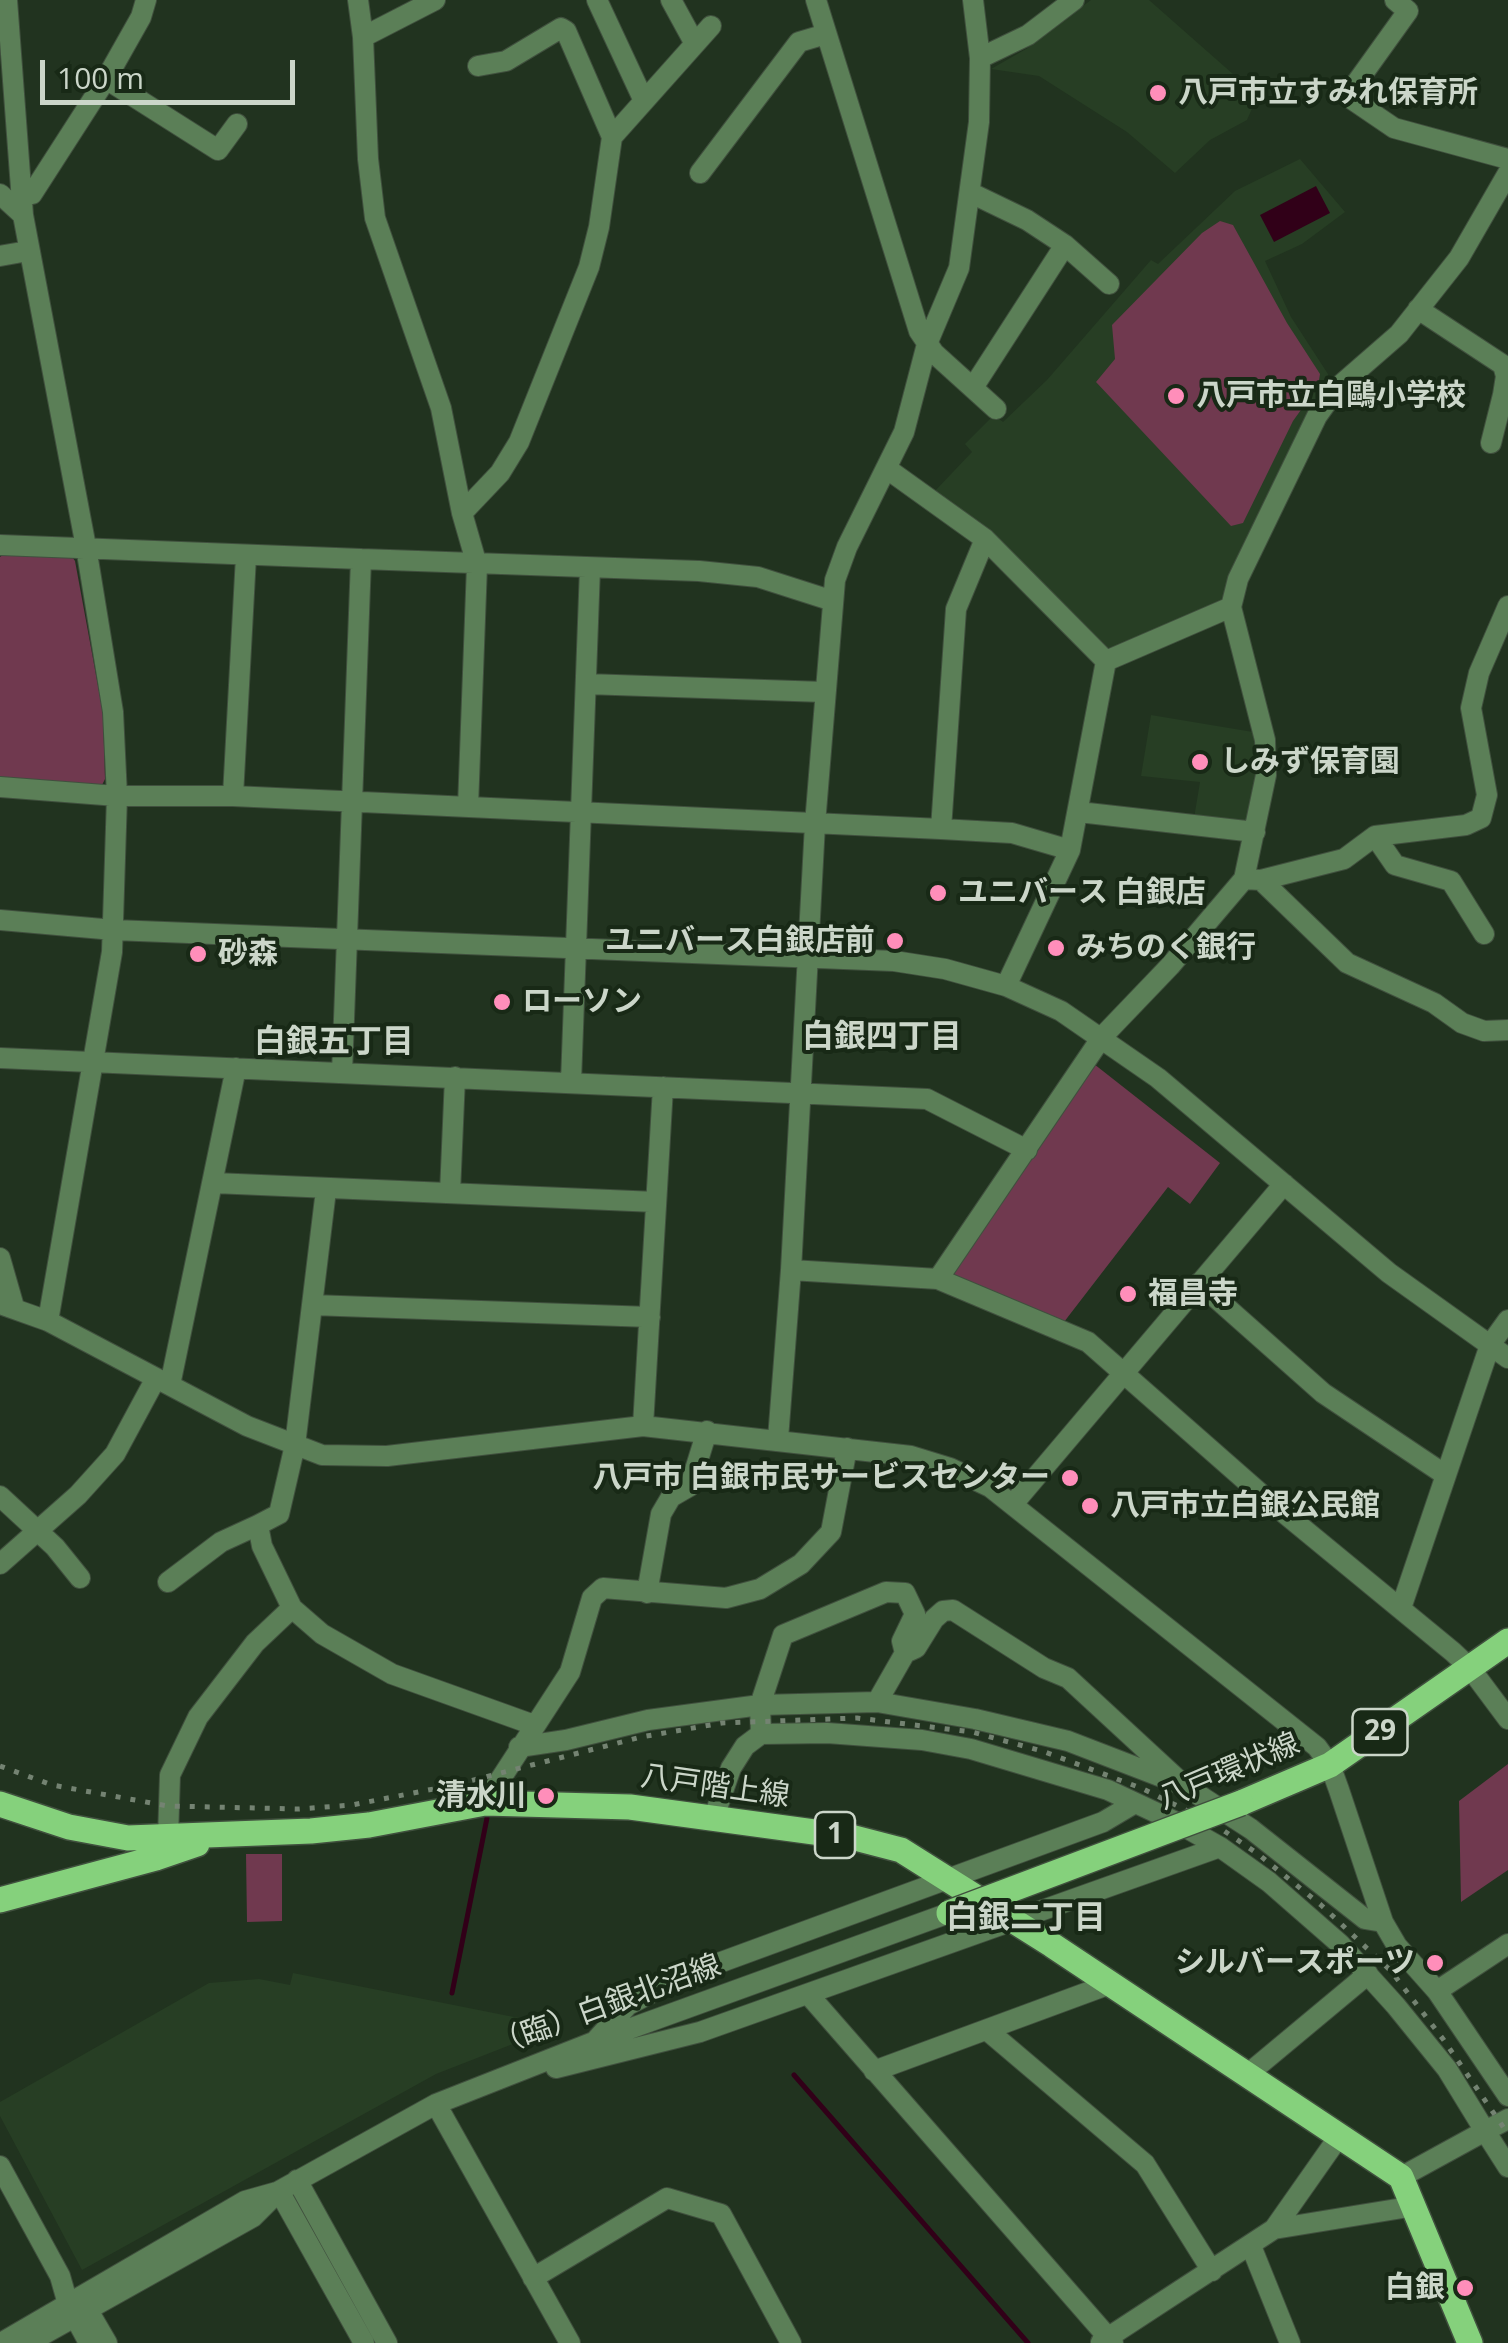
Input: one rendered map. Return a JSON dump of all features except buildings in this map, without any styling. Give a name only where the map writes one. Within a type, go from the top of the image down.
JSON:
[{"type":"main road","name":"八戸環状線","points":[[949,1913],[1241,1803],[1330,1765],[1508,1641]]},
{"type":"main road","name":"八戸階上線","points":[[0,1804],[128,1838],[310,1831],[485,1802],[630,1807],[851,1837],[902,1850],[1401,2178],[1470,2343]]},
{"type":"main road","name":"八戸階上線","points":[[0,1900],[156,1858],[224,1835]]},
{"type":"street","points":[[7,0],[15,202],[86,547],[113,712],[117,796],[114,930],[48,1321]]},
{"type":"street","points":[[15,202],[32,194],[106,80],[141,18],[146,0]]},
{"type":"street","points":[[358,0],[364,38],[368,159],[375,218],[441,408],[462,514],[477,565],[468,807]]},
{"type":"street","points":[[364,38],[435,0]]},
{"type":"street","points":[[597,0],[644,101]]},
{"type":"street","points":[[671,0],[695,44]]},
{"type":"street","points":[[816,0],[919,331],[927,344],[996,409]]},
{"type":"street","points":[[778,1440],[815,824],[834,580],[904,432],[927,344],[960,268],[978,122],[980,58],[972,0]]},
{"type":"street","points":[[980,58],[1028,34],[1074,0]]},
{"type":"street","points":[[1395,0],[1408,10],[1347,96],[1394,128],[1508,159]]},
{"type":"street","points":[[612,136],[711,26]]},
{"type":"street","points":[[462,514],[500,473],[519,442],[588,267],[599,227],[612,136],[566,30],[560,28],[506,61],[478,66]]},
{"type":"street","points":[[700,173],[799,42],[826,34]]},
{"type":"street","points":[[106,80],[218,150],[236,124]]},
{"type":"street","points":[[1253,879],[1255,832],[1266,775],[1266,740],[1231,607],[1238,579],[1317,416],[1337,388],[1399,334],[1459,258],[1508,173]]},
{"type":"street","points":[[971,193],[1027,220],[1064,244],[1109,284]]},
{"type":"street","points":[[974,386],[1064,244]]},
{"type":"street","points":[[0,256],[28,251]]},
{"type":"street","points":[[1418,310],[1503,365],[1503,395],[1490,443]]},
{"type":"street","points":[[886,468],[985,539],[1106,662]]},
{"type":"street","points":[[941,829],[956,609],[985,539]]},
{"type":"street","points":[[0,545],[758,577],[833,601]]},
{"type":"street","points":[[234,796],[246,556]]},
{"type":"street","points":[[342,1073],[361,559]]},
{"type":"street","points":[[570,1082],[590,568]]},
{"type":"street","points":[[938,1279],[1102,1038],[1253,879],[1344,859],[1375,836],[1466,825],[1481,818],[1487,794],[1471,708],[1479,673],[1508,606]]},
{"type":"street","points":[[1106,662],[1231,607]]},
{"type":"street","points":[[1006,986],[1070,850],[1106,662]]},
{"type":"street","points":[[586,684],[824,692]]},
{"type":"street","points":[[1487,794],[1508,786]]},
{"type":"street","points":[[0,787],[117,796],[234,796],[1012,833],[1070,850]]},
{"type":"street","points":[[1078,812],[1255,832]]},
{"type":"street","points":[[1375,836],[1395,864],[1451,881],[1484,934]]},
{"type":"street","points":[[1253,879],[1347,964],[1434,1003],[1462,1023],[1484,1031],[1508,1030]]},
{"type":"street","points":[[0,920],[114,930],[808,956],[944,969],[1006,986],[1061,1011],[1158,1078],[1389,1273],[1508,1358]]},
{"type":"street","points":[[0,1058],[927,1099],[1027,1150]]},
{"type":"street","points":[[0,1564],[78,1495],[115,1454],[163,1382],[214,1183],[236,1068]]},
{"type":"street","points":[[450,1192],[456,1078]]},
{"type":"street","points":[[643,1426],[663,1087]]},
{"type":"street","points":[[214,1183],[656,1202]]},
{"type":"street","points":[[1013,1504],[1284,1184]]},
{"type":"street","points":[[168,1582],[222,1542],[279,1514],[295,1445],[326,1190]]},
{"type":"street","points":[[0,1258],[7,1306],[48,1321],[247,1426],[322,1454],[387,1456],[643,1426],[911,1456],[950,1468],[990,1487],[1317,1748],[1330,1765],[1383,1922],[1397,1946],[1437,1990],[1508,2096]]},
{"type":"street","points":[[791,1270],[938,1279],[1088,1342],[1261,1494],[1470,1668],[1508,1719]]},
{"type":"street","points":[[1199,1283],[1323,1393],[1444,1474]]},
{"type":"street","points":[[312,1304],[650,1317]]},
{"type":"street","points":[[1401,1608],[1490,1345],[1508,1320]]},
{"type":"street","points":[[647,1593],[661,1514],[671,1497],[690,1486],[707,1431]]},
{"type":"street","points":[[485,1802],[570,1672],[592,1598],[604,1588],[726,1598],[760,1590],[801,1564],[831,1532],[847,1448]]},
{"type":"street","points":[[0,1496],[80,1578]]},
{"type":"street","points":[[258,1525],[262,1546],[292,1608],[322,1634],[392,1674],[534,1725]]},
{"type":"street","points":[[761,1734],[760,1705],[783,1635],[886,1592],[905,1593],[915,1614],[902,1641],[905,1653]]},
{"type":"street","points":[[168,1838],[170,1775],[198,1717],[248,1652],[292,1608]]},
{"type":"street","points":[[878,1702],[905,1653],[916,1648],[944,1610],[953,1610],[1044,1668],[1068,1678],[1184,1786],[1266,1840],[1365,1920],[1383,1922]]},
{"type":"street","points":[[515,1752],[648,1720],[760,1705],[878,1702],[975,1718],[1068,1741],[1184,1786]]},
{"type":"street","points":[[713,1820],[731,1768],[744,1746],[761,1734],[843,1734],[922,1740],[971,1749],[1108,1790],[1220,1847],[1283,1894],[1340,1944],[1447,2070],[1508,2167]]},
{"type":"street","points":[[596,2041],[628,2005],[686,1975],[1103,1822],[1135,1803]]},
{"type":"street","points":[[495,2079],[700,2032],[1220,1847]]},
{"type":"street","name":"（臨）白銀北沼線","points":[[78,2307],[244,2201],[288,2186],[436,2104],[596,2041],[949,1913]]},
{"type":"street","points":[[1437,1990],[1508,1944]]},
{"type":"street","points":[[1248,2074],[1368,1974]]},
{"type":"street","points":[[874,2071],[1110,1984]]},
{"type":"street","points":[[808,1994],[1107,2341],[1274,2229],[1340,2135]]},
{"type":"street","points":[[986,2030],[1145,2164],[1212,2270]]},
{"type":"street","points":[[436,2104],[570,2343]]},
{"type":"street","points":[[1401,2178],[1508,2119]]},
{"type":"street","points":[[0,2166],[78,2307],[107,2343]]},
{"type":"street","points":[[288,2186],[364,2343]]},
{"type":"street","points":[[288,2186],[387,2343]]},
{"type":"street","points":[[533,2278],[667,2198],[721,2214],[791,2343]]},
{"type":"street","points":[[1274,2229],[1414,2206]]},
{"type":"street","points":[[1251,2246],[1290,2343]]},
{"type":"street","points":[[1,2343],[78,2307]]},
{"type":"street","points":[[28,2343],[78,2307]]},
{"type":"street","points":[[78,2307],[89,2343]]},
{"type":"shaded area","name":"八戸市立すみれ保育所","points":[[1091,0],[1149,0],[1242,82],[1254,104],[1247,120],[1210,140],[1175,173],[1127,132],[1039,76],[991,69],[1026,49]]},
{"type":"shaded area","name":"八戸市立白鷗小学校","points":[[1300,159],[1345,212],[1302,244],[1265,261],[1291,317],[1328,374],[1331,386],[1219,604],[1111,652],[934,492],[972,452],[965,444],[994,415],[1003,422],[1047,380],[1151,260],[1158,264],[1235,191]]},
{"type":"shaded area","points":[[1316,186],[1330,213],[1274,242],[1260,215]]},
{"type":"shaded area","points":[[1220,221],[1233,225],[1320,374],[1318,386],[1293,421],[1243,523],[1231,526],[1096,382],[1115,359],[1112,325],[1202,233]]},
{"type":"shaded area","points":[[8,551],[70,554],[75,561],[103,713],[102,785],[0,781],[0,557]]},
{"type":"shaded area","name":"しみず保育園","points":[[1151,715],[1253,732],[1257,770],[1247,819],[1241,824],[1194,818],[1200,782],[1141,776]]},
{"type":"shaded area","points":[[1094,1064],[1220,1163],[1190,1204],[1168,1187],[1064,1322],[955,1276],[951,1270]]},
{"type":"shaded area","points":[[1508,1764],[1508,1870],[1461,1902],[1459,1801]]},
{"type":"shaded area","points":[[246,1854],[282,1854],[282,1921],[247,1922]]},
{"type":"shaded area","points":[[293,1973],[559,2026],[436,2074],[82,2270],[0,2116],[0,2102],[209,1983],[259,1979],[290,1985]]},
{"type":"waterway","points":[[452,1993],[487,1818]]},
{"type":"waterway","points":[[794,2075],[1028,2343]]},
{"type":"railway","points":[[0,1766],[52,1785],[168,1806],[299,1809],[352,1805],[454,1785],[641,1737],[722,1723],[857,1718],[972,1732],[1042,1751],[1141,1788],[1214,1824],[1258,1854],[1321,1905],[1391,1971],[1508,2134]]},
{"type":"place","name":"八戸市立すみれ保育所","points":[[1158,93]]},
{"type":"place","name":"八戸市立白鷗小学校","points":[[1176,396]]},
{"type":"place","name":"しみず保育園","points":[[1200,762]]},
{"type":"place","name":"ユニバース 白銀店","points":[[938,893]]},
{"type":"place","name":"ユニバース白銀店前","points":[[895,941]]},
{"type":"place","name":"みちのく銀行","points":[[1056,948]]},
{"type":"place","name":"砂森","points":[[198,954]]},
{"type":"place","name":"ローソン","points":[[502,1002]]},
{"type":"place","name":"福昌寺","points":[[1128,1294]]},
{"type":"place","name":"八戸市 白銀市民サービスセンター","points":[[1070,1478]]},
{"type":"place","name":"八戸市立白銀公民館","points":[[1090,1506]]},
{"type":"place","name":"清水川","points":[[546,1796]]},
{"type":"place","name":"シルバースポーツ","points":[[1435,1963]]},
{"type":"place","name":"白銀","points":[[1465,2288]]},
{"type":"district","name":"白銀四丁目","points":[[882,1038]]},
{"type":"district","name":"白銀五丁目","points":[[334,1043]]},
{"type":"district","name":"白銀二丁目","points":[[1026,1919]]}]
